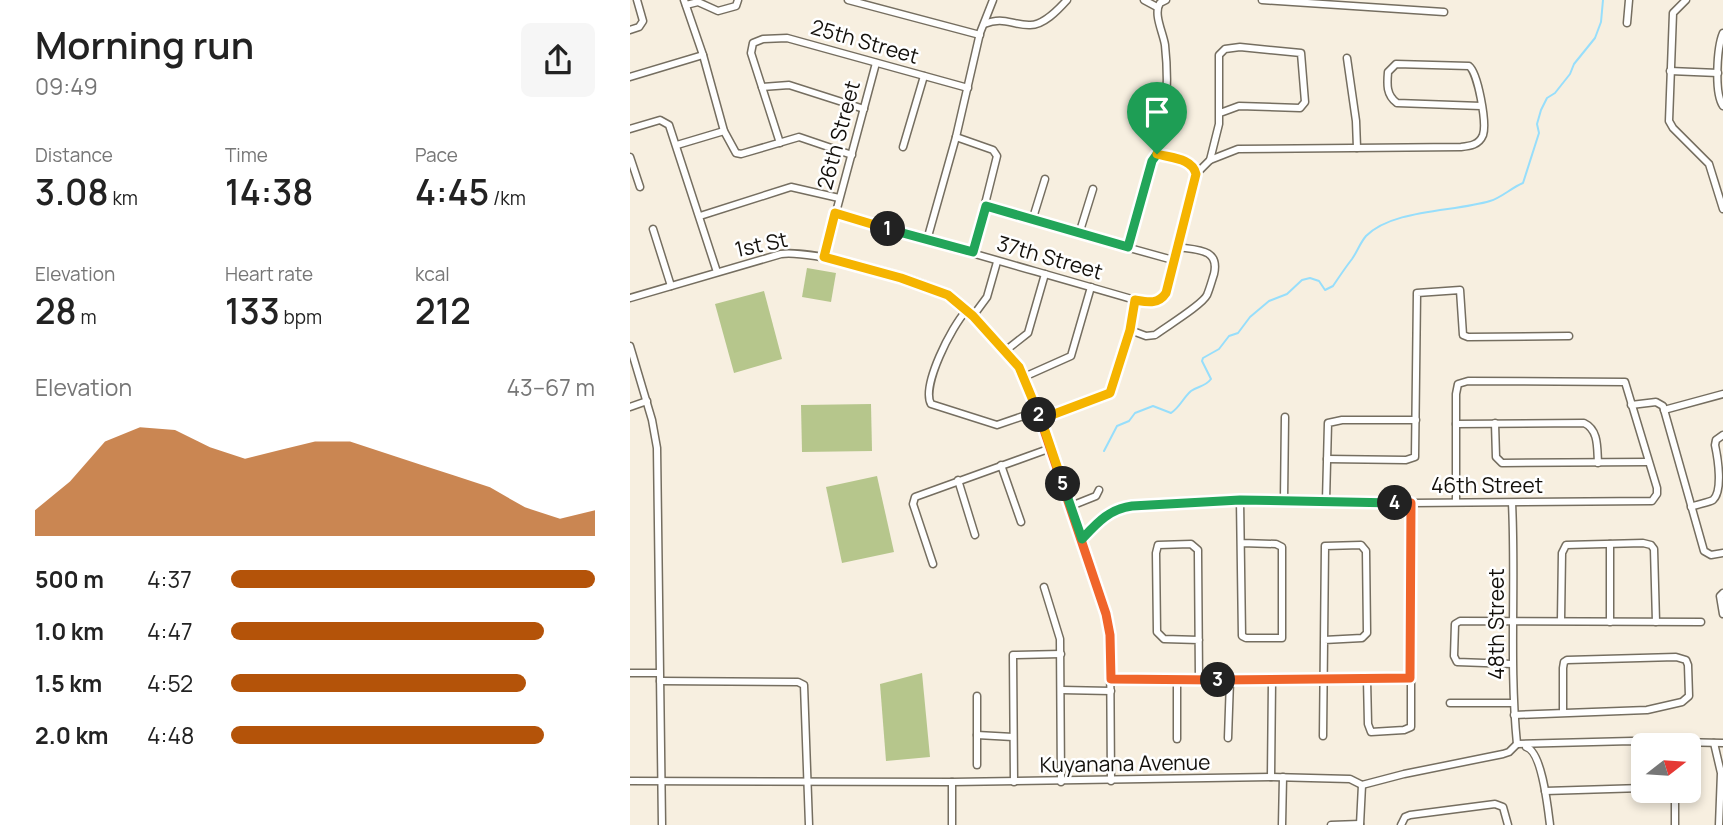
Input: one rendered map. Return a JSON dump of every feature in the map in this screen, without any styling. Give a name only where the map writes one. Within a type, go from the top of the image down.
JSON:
[{"type":"street","points":[[630,30],[639,27],[643,21],[637,0]]},
{"type":"street","points":[[738,0],[736,6],[718,11],[700,3],[685,2],[724,131],[736,153],[741,154],[799,137],[852,155]]},
{"type":"street","points":[[848,0],[980,35]]},
{"type":"street","points":[[927,240],[956,137],[980,35],[993,0]]},
{"type":"street","points":[[984,24],[999,19],[1029,26],[1059,9],[1067,0]]},
{"type":"street","points":[[1144,0],[1157,7]]},
{"type":"street","points":[[1157,7],[1166,0]]},
{"type":"street","points":[[1262,0],[1444,12]]},
{"type":"street","points":[[1627,23],[1629,0]]},
{"type":"street","points":[[1686,0],[1673,13],[1670,121],[1673,128],[1709,164],[1723,209]]},
{"type":"street","points":[[1128,247],[1152,161],[1157,154],[1167,107],[1165,47],[1157,7]]},
{"type":"street","points":[[1723,33],[1718,73],[1719,98],[1723,106]]},
{"type":"street","name":"25th Street","points":[[762,87],[751,53],[753,43],[762,39],[787,38],[968,88]]},
{"type":"street","points":[[1210,160],[1220,113],[1217,63],[1219,55],[1225,49],[1240,47],[1301,53],[1305,102],[1300,108],[1239,106],[1220,113]]},
{"type":"street","points":[[630,78],[703,55]]},
{"type":"street","points":[[1347,58],[1357,148]]},
{"type":"street","name":"26th Street","points":[[824,257],[876,62]]},
{"type":"street","points":[[1041,419],[1110,393],[1130,330],[1135,300],[1153,302],[1163,297],[1196,174],[1210,160],[1238,149],[1473,146],[1479,142],[1484,131],[1481,106],[1478,83],[1475,70],[1469,66],[1396,64],[1388,72],[1388,92],[1391,99],[1397,103],[1481,106]]},
{"type":"street","points":[[1670,71],[1718,73]]},
{"type":"street","points":[[903,147],[924,76]]},
{"type":"street","points":[[780,143],[762,87],[789,85],[864,109]]},
{"type":"street","points":[[630,130],[664,121],[669,125],[718,272]]},
{"type":"street","points":[[677,145],[724,131]]},
{"type":"street","points":[[956,137],[996,152],[997,156],[973,252]]},
{"type":"street","points":[[1157,154],[1186,161],[1194,167],[1196,174]]},
{"type":"street","points":[[630,157],[640,187]]},
{"type":"street","points":[[1032,221],[1045,179]]},
{"type":"street","points":[[700,216],[791,187],[839,198]]},
{"type":"street","points":[[1079,234],[1093,188]]},
{"type":"street","points":[[986,206],[1173,260]]},
{"type":"street","name":"37th Street","points":[[835,213],[1135,300]]},
{"type":"street","points":[[653,229],[671,286]]},
{"type":"street","points":[[1130,330],[1146,336],[1155,335],[1202,302],[1207,295],[1216,264],[1213,258],[1203,251],[1177,247]]},
{"type":"street","name":"1st St","points":[[630,298],[789,253],[824,257],[928,286],[948,295],[969,314],[1019,367],[1024,377],[1071,506],[1109,627],[1111,781]]},
{"type":"street","points":[[997,262],[987,298],[953,328],[928,388],[929,400],[936,407],[997,425],[1038,411]]},
{"type":"street","points":[[1005,351],[1028,333],[1045,274]]},
{"type":"street","points":[[1024,377],[1071,356],[1091,287]]},
{"type":"street","points":[[1327,459],[1406,460],[1415,457],[1417,293],[1460,290],[1464,335],[1468,337],[1569,336]]},
{"type":"street","points":[[630,346],[647,401],[657,448],[662,825]]},
{"type":"street","points":[[1456,502],[1456,389],[1463,382],[1625,383],[1648,461],[1502,463],[1496,457],[1495,423]]},
{"type":"street","points":[[1664,410],[1723,394]]},
{"type":"street","points":[[630,407],[647,401]]},
{"type":"street","points":[[1631,405],[1656,402],[1664,410],[1704,551],[1712,555],[1723,553]]},
{"type":"street","points":[[1284,500],[1285,417]]},
{"type":"street","points":[[1326,501],[1327,428],[1332,421],[1416,419]]},
{"type":"street","points":[[1456,424],[1584,423],[1595,433],[1598,463]]},
{"type":"street","points":[[1691,507],[1712,500],[1719,494],[1722,481],[1715,445],[1716,440],[1723,435]]},
{"type":"street","points":[[933,564],[913,501],[915,497],[1051,449]]},
{"type":"street","name":"46th Street","points":[[1082,539],[1097,523],[1120,508],[1240,500],[1411,503],[1652,501],[1657,494],[1657,488],[1648,461]]},
{"type":"street","points":[[1001,465],[1021,522]]},
{"type":"street","points":[[958,480],[975,536]]},
{"type":"street","points":[[1071,506],[1096,496],[1099,490]]},
{"type":"street","points":[[1240,500],[1242,636],[1282,638],[1282,547],[1276,544],[1242,542]]},
{"type":"street","points":[[1367,679],[1368,724],[1371,732],[1404,730],[1412,725],[1411,503]]},
{"type":"street","name":"48th Street","points":[[1512,503],[1512,664],[1517,744]]},
{"type":"street","points":[[1561,620],[1563,548],[1570,543],[1647,543],[1654,549],[1656,622]]},
{"type":"street","points":[[1199,640],[1164,639],[1157,632],[1158,545],[1191,544],[1198,550],[1199,640],[1199,679]]},
{"type":"street","points":[[1609,544],[1610,622]]},
{"type":"street","points":[[1323,736],[1323,680],[1325,547],[1361,545],[1366,551],[1367,633],[1362,638],[1324,640]]},
{"type":"street","points":[[1044,587],[1059,631],[1062,654],[1060,782]]},
{"type":"street","points":[[1723,593],[1719,602],[1723,614]]},
{"type":"street","points":[[1512,664],[1457,662],[1454,656],[1457,622],[1701,622]]},
{"type":"street","points":[[1014,782],[1013,655],[1062,654]]},
{"type":"street","points":[[1514,715],[1641,711],[1682,702],[1689,696],[1688,665],[1686,660],[1676,657],[1567,660],[1563,668],[1563,712]]},
{"type":"street","points":[[630,673],[659,677],[801,683],[805,689],[809,825]]},
{"type":"street","points":[[1111,679],[1272,681],[1410,678]]},
{"type":"street","points":[[1177,680],[1177,739]]},
{"type":"street","points":[[1228,738],[1230,680]]},
{"type":"street","points":[[1271,777],[1272,681]]},
{"type":"street","points":[[1062,690],[1111,691]]},
{"type":"street","points":[[977,696],[977,765]]},
{"type":"street","points":[[1450,703],[1513,703]]},
{"type":"street","points":[[977,735],[1013,737]]},
{"type":"street","points":[[1517,744],[1632,741],[1723,744]]},
{"type":"street","points":[[1714,743],[1721,773],[1719,825]]},
{"type":"street","points":[[1517,744],[1531,748],[1535,754],[1545,790],[1550,825]]},
{"type":"street","name":"Kuyanana Avenue","points":[[630,781],[1060,782],[1283,777],[1350,779],[1362,785],[1503,754],[1517,744]]},
{"type":"street","points":[[1282,825],[1283,777]]},
{"type":"street","points":[[952,782],[953,825]]},
{"type":"street","points":[[1331,825],[1360,825],[1362,785]]},
{"type":"street","points":[[1545,790],[1631,788]]},
{"type":"street","points":[[1675,803],[1675,825]]},
{"type":"street","points":[[1401,825],[1405,817],[1410,815],[1495,804],[1503,807],[1508,825]]},
{"type":"green space","points":[[807,268],[836,273],[831,302],[802,297]]},
{"type":"green space","points":[[764,291],[782,359],[734,373],[715,304]]},
{"type":"green space","points":[[871,404],[872,451],[802,452],[801,405]]},
{"type":"green space","points":[[877,476],[894,552],[842,563],[826,487]]},
{"type":"green space","points":[[922,673],[930,757],[886,761],[880,684]]},
{"type":"waterway","points":[[1104,451],[1117,426],[1129,421],[1135,413],[1153,406],[1171,413],[1191,391],[1209,382],[1211,379],[1203,358],[1219,349],[1229,336],[1238,333],[1250,317],[1269,301],[1287,294],[1302,280],[1310,278],[1319,281],[1325,290],[1333,286],[1366,236],[1378,227],[1425,212],[1490,201],[1523,183],[1539,133],[1537,124],[1541,110],[1547,98],[1555,93],[1595,38],[1601,22],[1603,0]]},
{"type":"route","points":[[1157,154],[1152,161],[1128,247],[986,206],[973,252],[835,213],[824,257],[943,292],[973,316],[1019,367],[1041,419],[1106,614],[1110,635],[1111,679],[1272,681],[1410,678],[1411,503],[1240,500],[1132,506],[1106,515],[1082,539],[1041,419],[1110,393],[1130,330],[1135,300],[1153,302],[1166,293],[1196,174],[1194,167],[1186,161],[1157,154]]}]
